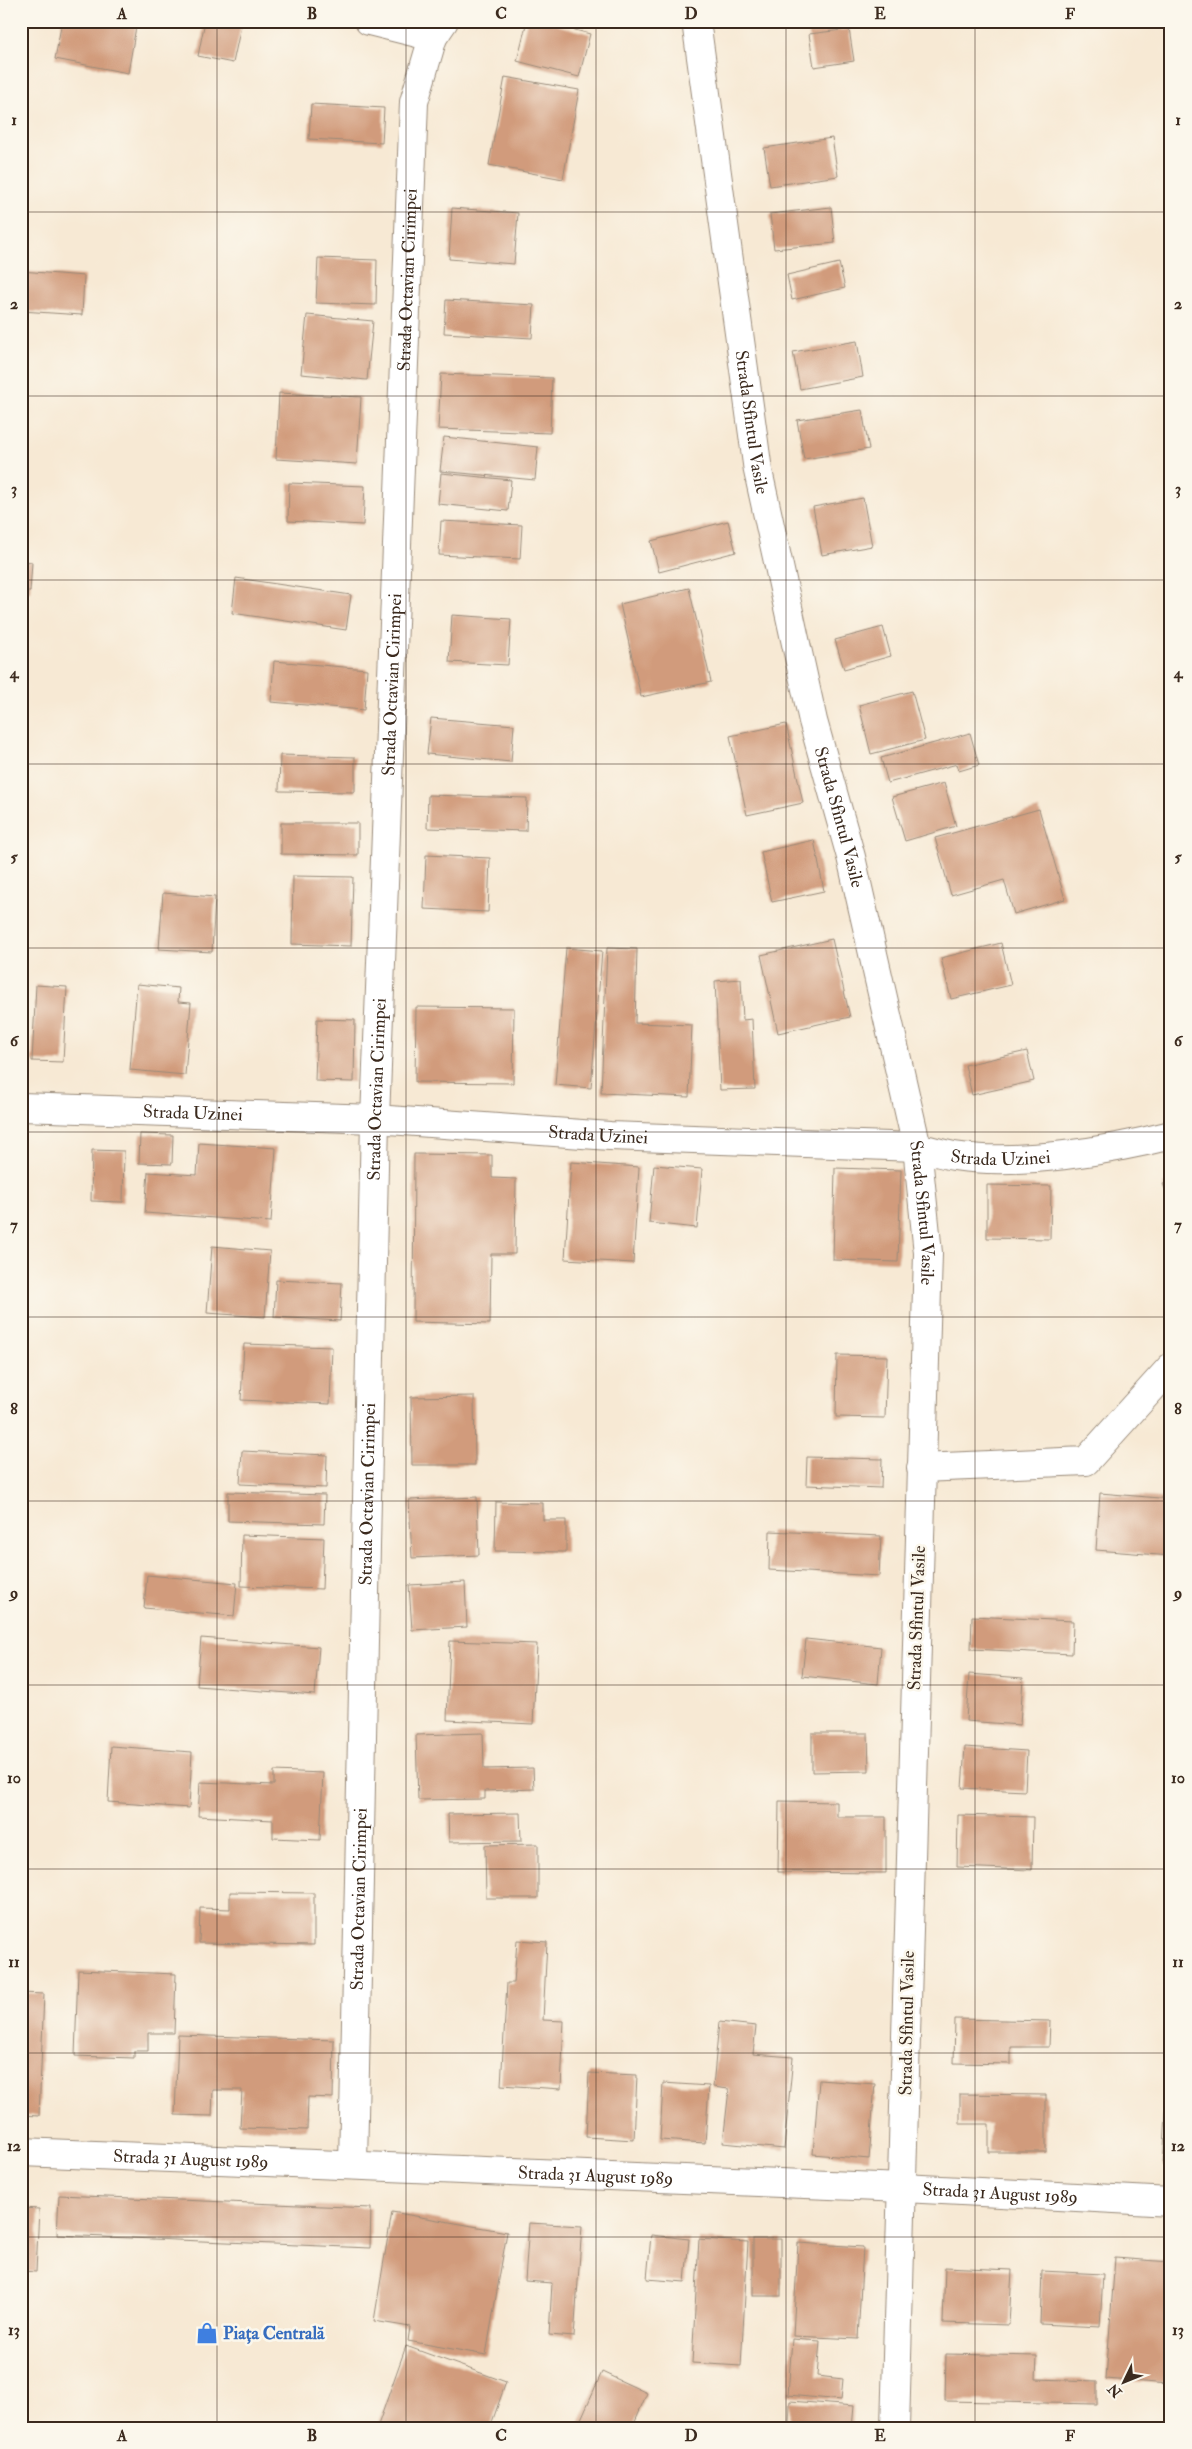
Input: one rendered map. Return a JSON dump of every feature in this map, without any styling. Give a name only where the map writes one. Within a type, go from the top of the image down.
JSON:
[{"type":"street","points":[[369,21],[438,29]]},
{"type":"street","name":"Strada Sfîntul Vasile","points":[[696,21],[758,471],[813,721],[851,857],[917,1147],[928,1253],[895,2428]]},
{"type":"street","name":"Strada Octavian Cirimpei","points":[[353,2164],[375,1119],[414,102],[438,29]]},
{"type":"street","name":"Strada Uzinei","points":[[21,1107],[375,1119],[610,1136],[917,1147],[954,1156],[1000,1158],[1066,1154],[1136,1144],[1171,1135]]},
{"type":"street","points":[[921,1468],[1086,1461],[1171,1367]]},
{"type":"street","name":"Strada 31 August 1989","points":[[21,2152],[353,2164],[903,2188],[1171,2202]]},
{"type":"building","points":[[21,21],[25,21],[23,46],[21,46]]},
{"type":"building","points":[[62,21],[137,21],[128,73],[55,59]]},
{"type":"building","points":[[205,21],[242,21],[233,63],[198,56]]},
{"type":"building","points":[[527,21],[542,21],[590,34],[579,77],[517,61]]},
{"type":"building","points":[[736,21],[761,21],[761,23],[736,25]]},
{"type":"building","points":[[849,29],[854,61],[814,67],[809,34]]},
{"type":"building","points":[[505,77],[579,90],[563,179],[489,165]]},
{"type":"building","points":[[311,104],[384,108],[382,143],[309,139]]},
{"type":"building","points":[[832,138],[838,176],[770,186],[764,148]]},
{"type":"building","points":[[831,207],[835,243],[774,249],[770,214]]},
{"type":"building","points":[[452,208],[518,213],[514,264],[449,259]]},
{"type":"building","points":[[318,258],[377,260],[376,305],[316,303]]},
{"type":"building","points":[[839,263],[845,288],[792,300],[787,275]]},
{"type":"building","points":[[21,271],[84,276],[82,315],[21,311]]},
{"type":"building","points":[[446,300],[534,305],[532,338],[444,333]]},
{"type":"building","points":[[307,315],[373,321],[367,380],[301,374]]},
{"type":"building","points":[[857,341],[863,377],[800,389],[793,352]]},
{"type":"building","points":[[441,374],[552,378],[550,433],[438,429]]},
{"type":"building","points":[[279,393],[361,397],[357,464],[276,459]]},
{"type":"building","points":[[862,410],[869,449],[804,459],[797,420]]},
{"type":"building","points":[[444,437],[538,447],[535,480],[440,471]]},
{"type":"building","points":[[441,473],[511,480],[508,511],[438,504]]},
{"type":"building","points":[[289,483],[365,486],[363,525],[288,521]]},
{"type":"building","points":[[863,498],[872,546],[822,555],[813,507]]},
{"type":"building","points":[[441,521],[522,525],[520,559],[439,555]]},
{"type":"building","points":[[728,521],[736,552],[659,572],[651,541]]},
{"type":"building","points":[[21,561],[32,562],[30,592],[21,592]]},
{"type":"building","points":[[236,578],[351,595],[346,630],[232,613]]},
{"type":"building","points":[[689,588],[711,682],[641,697],[620,604]]},
{"type":"building","points":[[452,615],[511,619],[508,665],[449,662]]},
{"type":"building","points":[[883,627],[891,656],[844,669],[835,640]]},
{"type":"building","points":[[274,661],[367,669],[364,710],[271,702]]},
{"type":"building","points":[[912,691],[925,740],[871,754],[859,705]]},
{"type":"building","points":[[431,718],[514,725],[511,762],[427,754]]},
{"type":"building","points":[[786,724],[803,803],[747,815],[730,736]]},
{"type":"building","points":[[970,733],[979,765],[959,771],[957,764],[888,783],[881,758]]},
{"type":"building","points":[[280,755],[355,757],[355,792],[279,791]]},
{"type":"building","points":[[944,783],[956,826],[905,841],[892,797]]},
{"type":"building","points":[[428,795],[527,798],[526,831],[427,828]]},
{"type":"building","points":[[1039,809],[1065,899],[1014,914],[1004,880],[951,895],[935,838]]},
{"type":"building","points":[[281,823],[358,823],[358,855],[281,854]]},
{"type":"building","points":[[814,840],[824,891],[772,902],[761,852]]},
{"type":"building","points":[[426,855],[490,858],[488,912],[424,909]]},
{"type":"building","points":[[293,876],[353,877],[351,946],[292,944]]},
{"type":"building","points":[[163,893],[215,897],[212,952],[159,949]]},
{"type":"building","points":[[832,939],[850,1017],[778,1033],[761,955]]},
{"type":"building","points":[[1001,943],[1011,985],[951,999],[941,958]]},
{"type":"building","points":[[566,948],[602,951],[591,1088],[555,1085]]},
{"type":"building","points":[[607,948],[637,949],[635,1023],[692,1025],[689,1097],[601,1093]]},
{"type":"building","points":[[741,979],[743,1020],[752,1019],[755,1089],[720,1090],[715,981]]},
{"type":"building","points":[[137,984],[179,988],[178,1002],[191,1003],[185,1075],[130,1070]]},
{"type":"building","points":[[36,985],[67,987],[63,1062],[32,1061]]},
{"type":"building","points":[[416,1007],[514,1008],[513,1083],[415,1082]]},
{"type":"building","points":[[317,1019],[355,1020],[354,1082],[315,1081]]},
{"type":"building","points":[[1027,1051],[1034,1081],[972,1095],[965,1065]]},
{"type":"building","points":[[140,1134],[173,1135],[172,1164],[139,1163]]},
{"type":"building","points":[[199,1143],[276,1148],[271,1222],[145,1213],[148,1172],[197,1175]]},
{"type":"building","points":[[92,1150],[124,1151],[123,1202],[91,1201]]},
{"type":"building","points":[[414,1154],[492,1155],[492,1178],[516,1179],[515,1254],[491,1254],[490,1324],[413,1322]]},
{"type":"building","points":[[571,1162],[639,1167],[633,1263],[565,1259]]},
{"type":"building","points":[[654,1165],[702,1169],[697,1228],[649,1223]]},
{"type":"building","points":[[835,1168],[901,1170],[898,1262],[833,1260]]},
{"type":"building","points":[[1171,1181],[1171,1204],[1163,1184]]},
{"type":"building","points":[[987,1185],[1051,1186],[1050,1239],[987,1238]]},
{"type":"building","points":[[212,1246],[270,1251],[265,1317],[207,1313]]},
{"type":"building","points":[[276,1280],[342,1283],[340,1321],[274,1317]]},
{"type":"building","points":[[244,1344],[332,1347],[330,1404],[241,1400]]},
{"type":"building","points":[[837,1355],[887,1356],[885,1418],[836,1417]]},
{"type":"building","points":[[474,1396],[475,1465],[412,1465],[411,1397]]},
{"type":"building","points":[[242,1451],[327,1455],[326,1488],[240,1484]]},
{"type":"building","points":[[807,1457],[882,1459],[881,1488],[806,1485]]},
{"type":"building","points":[[228,1492],[325,1495],[324,1524],[228,1521]]},
{"type":"building","points":[[1100,1493],[1171,1499],[1171,1556],[1096,1550]]},
{"type":"building","points":[[477,1497],[479,1555],[412,1558],[409,1500]]},
{"type":"building","points":[[496,1502],[543,1503],[543,1520],[566,1520],[566,1552],[495,1551]]},
{"type":"building","points":[[770,1531],[881,1536],[879,1576],[769,1570]]},
{"type":"building","points":[[242,1535],[324,1538],[322,1589],[241,1586]]},
{"type":"building","points":[[147,1575],[237,1583],[234,1616],[144,1608]]},
{"type":"building","points":[[465,1582],[467,1627],[412,1630],[409,1585]]},
{"type":"building","points":[[972,1616],[1073,1621],[1072,1654],[971,1649]]},
{"type":"building","points":[[201,1638],[319,1647],[315,1695],[197,1686]]},
{"type":"building","points":[[806,1639],[881,1647],[878,1684],[802,1676]]},
{"type":"building","points":[[450,1641],[537,1644],[533,1724],[447,1720]]},
{"type":"building","points":[[969,1674],[1023,1678],[1020,1725],[966,1721]]},
{"type":"building","points":[[483,1733],[484,1769],[533,1768],[534,1789],[485,1791],[485,1799],[418,1800],[416,1735]]},
{"type":"building","points":[[812,1733],[868,1733],[869,1771],[812,1772]]},
{"type":"building","points":[[111,1746],[192,1752],[189,1808],[108,1802]]},
{"type":"building","points":[[965,1747],[1027,1751],[1025,1791],[962,1788]]},
{"type":"building","points":[[274,1771],[323,1773],[320,1840],[273,1838],[273,1820],[198,1816],[200,1782],[274,1785]]},
{"type":"building","points":[[779,1801],[837,1802],[837,1817],[886,1817],[886,1873],[778,1872]]},
{"type":"building","points":[[520,1813],[521,1841],[449,1842],[448,1814]]},
{"type":"building","points":[[958,1815],[1033,1817],[1032,1870],[957,1867]]},
{"type":"building","points":[[538,1844],[538,1898],[486,1898],[485,1845]]},
{"type":"building","points":[[230,1892],[314,1893],[314,1945],[199,1943],[200,1908],[230,1909]]},
{"type":"building","points":[[517,1940],[547,1942],[543,2020],[564,2021],[561,2089],[501,2085],[507,1983],[514,1983]]},
{"type":"building","points":[[78,1970],[176,1974],[174,2033],[148,2033],[148,2051],[134,2051],[134,2058],[75,2056]]},
{"type":"building","points":[[21,1993],[44,1994],[39,2116],[21,2115]]},
{"type":"building","points":[[955,2019],[1050,2021],[1049,2047],[1011,2047],[1011,2064],[954,2063]]},
{"type":"building","points":[[719,2022],[756,2026],[753,2054],[793,2057],[784,2149],[723,2143],[729,2089],[713,2087]]},
{"type":"building","points":[[178,2035],[334,2040],[333,2098],[308,2097],[307,2130],[240,2128],[242,2090],[213,2090],[212,2116],[175,2115]]},
{"type":"building","points":[[589,2073],[637,2075],[634,2140],[586,2137]]},
{"type":"building","points":[[819,2080],[875,2084],[869,2159],[813,2154]]},
{"type":"building","points":[[663,2083],[709,2086],[705,2143],[660,2140]]},
{"type":"building","points":[[960,2094],[1046,2095],[1046,2152],[989,2152],[989,2124],[960,2124]]},
{"type":"building","points":[[1167,2097],[1171,2098],[1171,2167],[1163,2166]]},
{"type":"building","points":[[59,2195],[371,2208],[370,2248],[57,2235]]},
{"type":"building","points":[[21,2208],[39,2209],[36,2272],[21,2271]]},
{"type":"building","points":[[392,2212],[507,2232],[486,2355],[408,2341],[410,2327],[374,2321]]},
{"type":"building","points":[[529,2223],[582,2226],[574,2337],[549,2335],[552,2283],[525,2281]]},
{"type":"building","points":[[651,2235],[689,2239],[685,2282],[647,2279]]},
{"type":"building","points":[[699,2239],[748,2242],[741,2366],[692,2363]]},
{"type":"building","points":[[753,2239],[781,2239],[781,2296],[753,2296]]},
{"type":"building","points":[[798,2243],[863,2247],[858,2339],[793,2336]]},
{"type":"building","points":[[1115,2258],[1171,2262],[1169,2384],[1106,2379]]},
{"type":"building","points":[[945,2267],[1012,2270],[1009,2325],[943,2323]]},
{"type":"building","points":[[1042,2271],[1103,2274],[1100,2327],[1040,2324]]},
{"type":"building","points":[[792,2339],[820,2341],[817,2376],[843,2379],[841,2400],[788,2395]]},
{"type":"building","points":[[406,2346],[506,2382],[490,2428],[377,2428]]},
{"type":"building","points":[[946,2354],[1037,2356],[1036,2379],[1097,2381],[1097,2404],[945,2401]]},
{"type":"building","points":[[602,2372],[647,2393],[632,2428],[577,2428]]},
{"type":"building","points":[[790,2401],[854,2406],[852,2428],[789,2428]]},
{"type":"place","name":"Piața Centrală","points":[[207,2333]]}]
